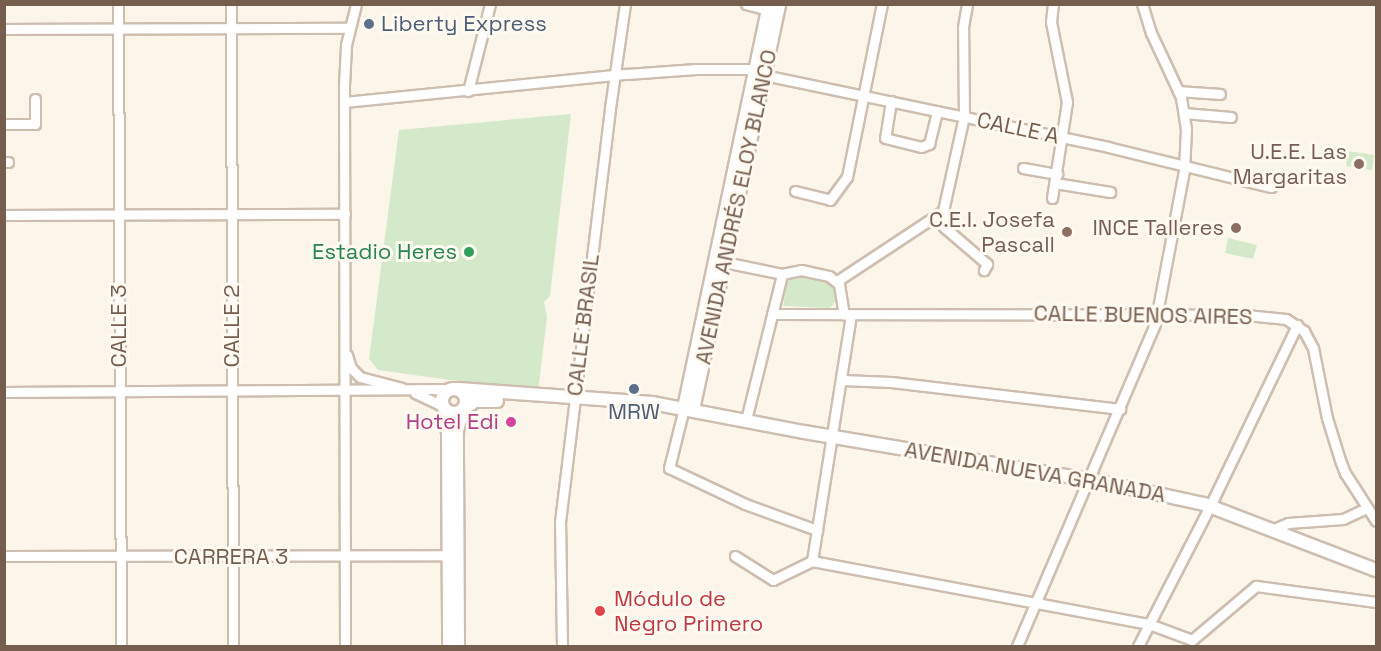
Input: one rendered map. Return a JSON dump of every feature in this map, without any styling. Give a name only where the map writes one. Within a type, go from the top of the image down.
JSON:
[{"type":"street","name":"CALLE 3","points":[[118,4],[121,646]]},
{"type":"street","name":"CALLE 2","points":[[231,4],[233,646]]},
{"type":"street","points":[[345,646],[344,102],[345,58],[356,4]]},
{"type":"street","points":[[468,91],[490,4]]},
{"type":"street","name":"CALLE BRASIL","points":[[562,646],[560,531],[573,402],[625,4]]},
{"type":"street","points":[[746,4],[772,6]]},
{"type":"street","points":[[795,191],[830,200],[847,177],[882,4]]},
{"type":"street","points":[[967,4],[963,27],[964,116],[943,212],[944,227],[987,264],[984,270]]},
{"type":"street","points":[[1052,198],[1064,137],[1067,102],[1051,22],[1053,4]]},
{"type":"street","points":[[1017,646],[1091,480],[1154,328],[1185,166],[1184,113],[1178,91],[1151,33],[1142,4]]},
{"type":"street","name":"AVENIDA ANDRÉS ELOY BLANCO","points":[[688,409],[724,262],[772,6]]},
{"type":"street","points":[[4,29],[350,27]]},
{"type":"street","name":"CALLE A","points":[[344,102],[696,69],[760,72],[863,96],[1064,137],[1271,187]]},
{"type":"street","name":"AVENIDA ANDRÉS ELOY BLANCO","points":[[688,409],[760,72]]},
{"type":"street","points":[[1178,91],[1220,94]]},
{"type":"street","points":[[4,124],[35,124],[35,99]]},
{"type":"street","points":[[891,101],[885,138],[921,147],[928,146],[930,142],[937,111]]},
{"type":"street","points":[[1184,113],[1231,117]]},
{"type":"street","points":[[1023,168],[1110,192]]},
{"type":"street","points":[[837,281],[943,212]]},
{"type":"street","points":[[4,215],[345,214]]},
{"type":"street","points":[[724,262],[782,274],[806,271],[829,276],[837,281],[847,315],[842,380],[812,561]]},
{"type":"street","points":[[746,420],[782,274]]},
{"type":"street","name":"CALLE BUENOS AIRES","points":[[772,314],[1262,316],[1286,319],[1297,325]]},
{"type":"street","points":[[1138,646],[1210,506],[1297,325],[1313,348],[1327,418],[1340,460],[1376,521]]},
{"type":"street","points":[[345,346],[351,368],[360,377],[409,390],[453,413],[463,409]]},
{"type":"street","points":[[842,380],[891,381],[1120,410]]},
{"type":"street","points":[[4,392],[454,389],[466,396],[457,432],[449,646]]},
{"type":"street","points":[[454,389],[443,396],[448,432],[458,646]]},
{"type":"street","name":"AVENIDA NUEVA GRANADA","points":[[454,389],[573,402]]},
{"type":"street","name":"AVENIDA NUEVA GRANADA","points":[[463,409],[479,400],[652,403],[688,409],[1091,480],[1210,506],[1377,570]]},
{"type":"street","points":[[688,409],[669,468],[745,504],[817,530]]},
{"type":"street","points":[[1274,529],[1288,523],[1344,519],[1367,508]]},
{"type":"street","name":"CARRERA 3","points":[[4,556],[453,555]]},
{"type":"street","points":[[735,556],[773,580],[812,561],[1149,624],[1192,640],[1256,586],[1377,602]]},
{"type":"green space","name":"Estadio Heres","points":[[571,114],[550,296],[544,302],[547,317],[538,392],[378,370],[369,359],[399,130]]},
{"type":"green space","points":[[1348,151],[1374,155],[1372,170],[1346,166]]},
{"type":"green space","points":[[1228,238],[1257,245],[1253,259],[1225,253]]},
{"type":"green space","points":[[800,275],[822,279],[831,285],[837,298],[832,306],[829,308],[783,306],[787,283],[792,277]]},
{"type":"place","name":"Liberty Express","points":[[369,24]]},
{"type":"place","name":"U.E.E. Las Margaritas","points":[[1359,164]]},
{"type":"place","name":"INCE Talleres","points":[[1236,228]]},
{"type":"place","name":"C.E.I. Josefa Pascall","points":[[1067,232]]},
{"type":"place","name":"Estadio Heres","points":[[469,252]]},
{"type":"place","name":"MRW","points":[[634,389]]},
{"type":"place","name":"Hotel Edi","points":[[511,422]]},
{"type":"place","name":"Módulo de Negro Primero","points":[[600,611]]}]
